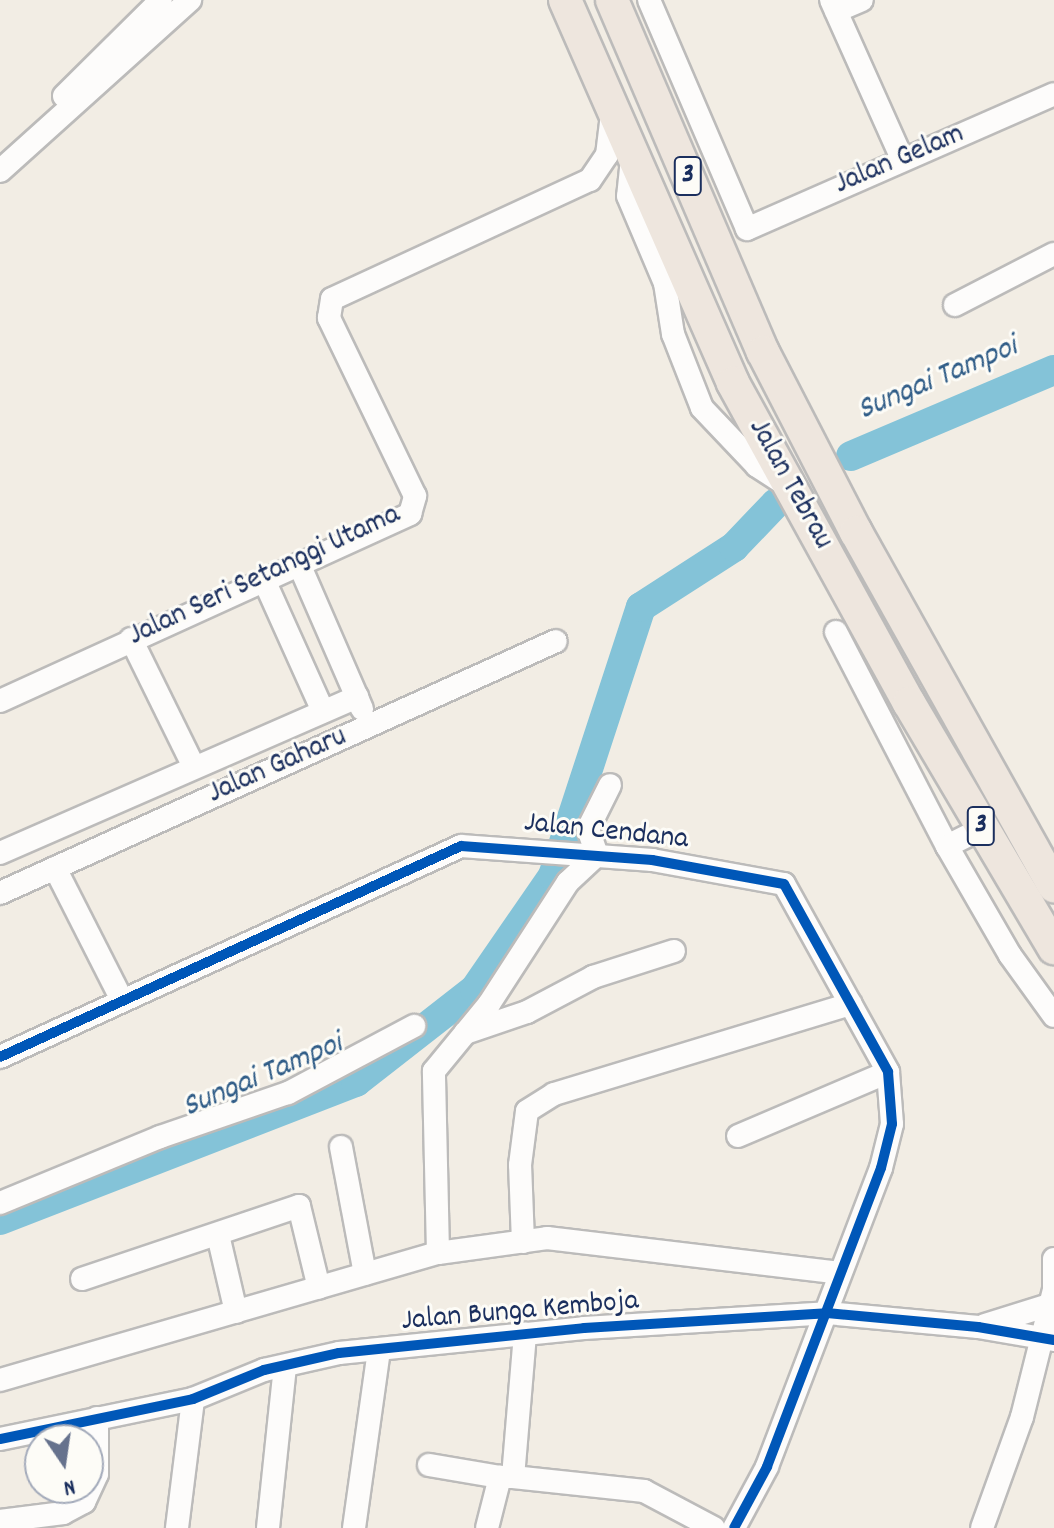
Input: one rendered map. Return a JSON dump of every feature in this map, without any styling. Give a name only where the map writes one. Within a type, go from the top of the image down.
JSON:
[{"type":"highway","name":"Jalan Tebrau","points":[[565,0],[733,383],[790,488],[895,711],[983,828],[1054,948]]},
{"type":"highway","name":"Jalan Tebrau","points":[[612,0],[763,352],[856,532],[1054,886]]},
{"type":"street","points":[[0,153],[161,0]]},
{"type":"street","points":[[0,171],[190,0]]},
{"type":"street","name":"Jalan Gelam","points":[[649,0],[747,229],[1054,94]]},
{"type":"street","points":[[862,0],[833,6],[902,159]]},
{"type":"street","points":[[613,108],[607,155],[590,180],[628,196]]},
{"type":"street","points":[[632,157],[628,196],[665,283],[673,334],[702,408],[757,466],[790,488]]},
{"type":"street","name":"Jalan Seri Setanggi Utama","points":[[0,701],[410,514],[415,504],[329,318],[332,299],[590,180]]},
{"type":"street","points":[[955,305],[1054,254]]},
{"type":"street","points":[[299,564],[369,725]]},
{"type":"street","points":[[264,580],[323,711]]},
{"type":"street","points":[[836,632],[895,711],[947,846],[1023,975],[1054,1016]]},
{"type":"street","points":[[131,639],[193,765]]},
{"type":"street","name":"Jalan Gaharu","points":[[0,893],[556,641]]},
{"type":"street","points":[[0,853],[193,765],[357,697]]},
{"type":"street","points":[[438,1253],[434,1071],[464,1033],[568,882],[592,854],[588,829],[610,785]]},
{"type":"street","points":[[947,846],[983,828]]},
{"type":"street","name":"Jalan Cendana","points":[[0,1057],[461,846],[528,847],[592,854],[784,884],[888,1072],[888,1139],[827,1313],[767,1467],[734,1528]]},
{"type":"street","points":[[55,868],[122,1000]]},
{"type":"street","points":[[464,1033],[527,1012],[593,977],[674,951]]},
{"type":"street","points":[[1023,975],[1054,983]]},
{"type":"street","points":[[523,1242],[520,1165],[527,1111],[554,1094],[851,1004]]},
{"type":"street","points":[[0,1203],[160,1137],[288,1093],[414,1026]]},
{"type":"street","points":[[738,1136],[888,1072]]},
{"type":"street","points":[[341,1147],[365,1274]]},
{"type":"street","points":[[82,1279],[299,1206],[319,1288]]},
{"type":"street","points":[[218,1235],[236,1312]]},
{"type":"street","name":"Jalan Bunga Kemboja","points":[[0,1380],[438,1253],[547,1238],[840,1273]]},
{"type":"street","points":[[982,1528],[1047,1339],[1054,1259]]},
{"type":"street","points":[[978,1327],[1052,1295]]},
{"type":"street","name":"Jalan Bunga Kemboja","points":[[0,1439],[193,1399],[285,1366],[379,1350],[525,1334],[827,1313],[978,1327],[1047,1339]]},
{"type":"street","points":[[487,1528],[507,1477],[525,1334]]},
{"type":"street","points":[[354,1528],[379,1350]]},
{"type":"street","points":[[268,1528],[285,1366]]},
{"type":"street","points":[[177,1528],[193,1399]]},
{"type":"street","points":[[0,1521],[63,1513],[84,1502],[97,1474],[97,1418]]},
{"type":"street","points":[[429,1465],[507,1477],[644,1491],[714,1528]]},
{"type":"waterway","name":"Sungai Tampoi","points":[[851,456],[1054,370]]},
{"type":"waterway","name":"Sungai Tampoi","points":[[0,1220],[356,1082],[475,989],[553,876],[641,607],[734,547],[776,503]]},
{"type":"cycle path","points":[[0,1057],[461,846],[652,860],[784,884],[888,1072],[892,1124],[881,1168],[767,1467],[734,1528]]},
{"type":"cycle path","points":[[0,1439],[193,1399],[264,1370],[339,1353],[584,1328],[827,1313],[978,1327],[1054,1340]]}]
